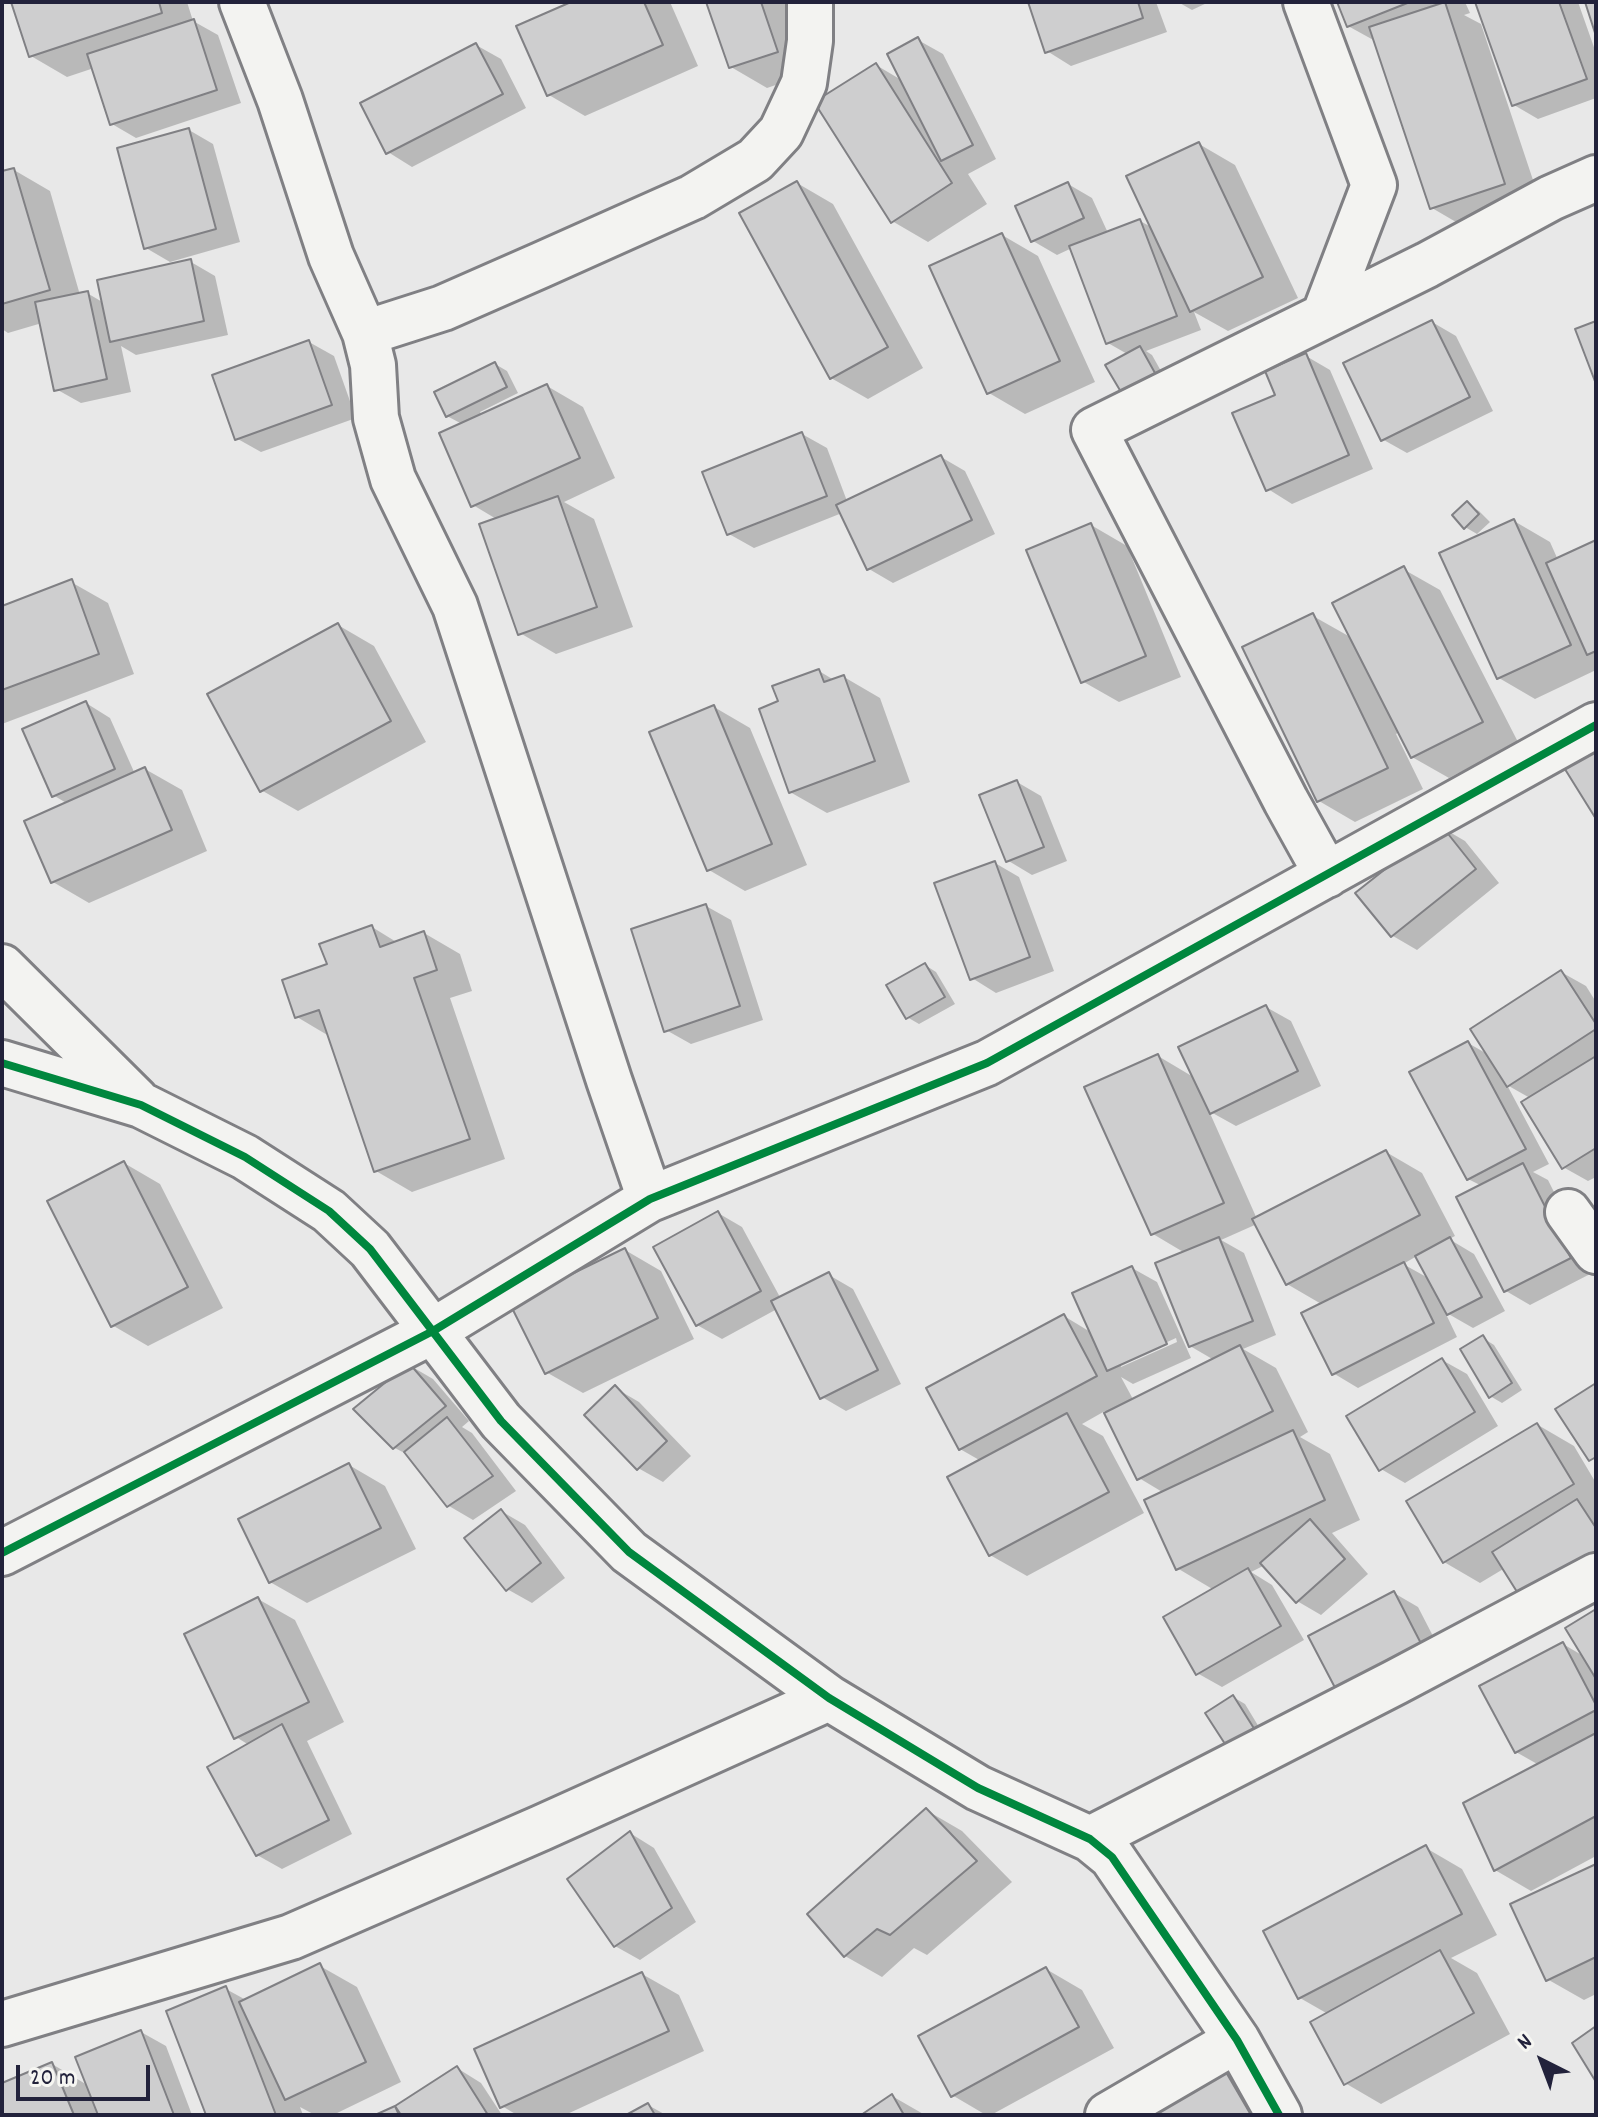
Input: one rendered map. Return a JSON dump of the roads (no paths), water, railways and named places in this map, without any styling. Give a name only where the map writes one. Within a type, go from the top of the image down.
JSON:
[{"type":"street","points":[[242,2],[280,100],[331,256],[365,333],[373,365],[376,418],[393,479],[455,606],[650,1199]]},
{"type":"street","points":[[365,333],[443,308],[527,272],[693,197],[755,160],[781,132],[804,83],[810,41],[810,2]]},
{"type":"street","points":[[1306,2],[1374,185],[1324,316]]},
{"type":"street","points":[[1327,875],[1278,788],[1094,430],[1596,178]]},
{"type":"street","points":[[2,1553],[433,1331],[650,1199],[987,1063],[1596,725]]},
{"type":"street","points":[[2,967],[141,1105]]},
{"type":"street","points":[[2,1063],[141,1105],[245,1157],[329,1211],[370,1249],[501,1421],[629,1552],[829,1698],[978,1788],[1090,1839],[1112,1857],[1237,2040],[1279,2115]]},
{"type":"street","points":[[1568,1212],[1596,1251]]},
{"type":"street","points":[[1090,1839],[1596,1576]]},
{"type":"street","points":[[2,2024],[291,1937],[829,1698]]},
{"type":"street","points":[[1108,2115],[1237,2040]]}]
